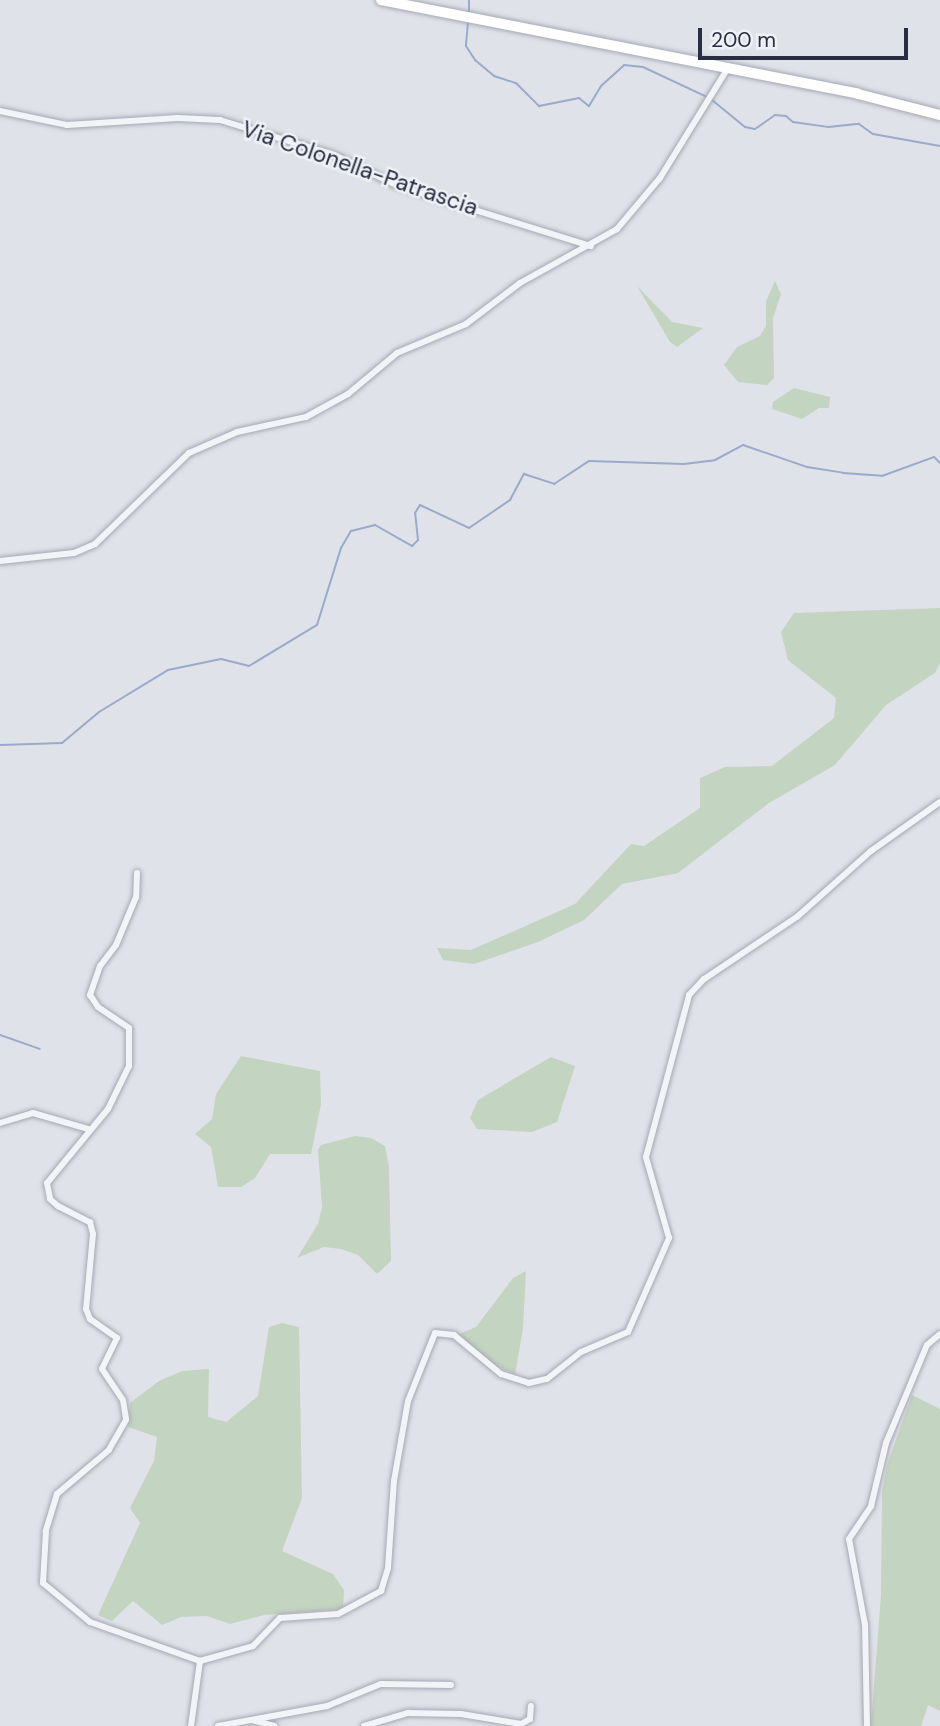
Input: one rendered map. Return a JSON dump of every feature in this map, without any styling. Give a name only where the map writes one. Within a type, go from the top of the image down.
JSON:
[{"type":"main road","points":[[381,0],[728,68],[940,115]]},
{"type":"street","points":[[0,561],[74,553],[95,544],[189,453],[212,440],[306,417],[348,394],[397,353],[466,324],[520,283],[591,246],[640,207],[728,68]]},
{"type":"street","name":"Via Colonella-Patrascia","points":[[0,111],[67,125],[187,117],[220,120],[334,155],[398,186],[591,246]]},
{"type":"street","points":[[136,873],[136,897],[116,945],[100,966],[90,995],[98,1007],[129,1028],[129,1066],[108,1109],[88,1129],[50,1177],[47,1189],[58,1206],[90,1222],[93,1234],[86,1309],[90,1319],[117,1338],[102,1369],[123,1399],[126,1420],[109,1450],[57,1493],[46,1531],[43,1583],[90,1622],[200,1661],[253,1646],[280,1618],[341,1613],[381,1591],[388,1568],[393,1487],[408,1401],[435,1333],[454,1335],[501,1374],[531,1383],[550,1377],[584,1350],[628,1332],[669,1238],[646,1157],[689,995],[704,979],[802,913],[871,851],[940,802]]},
{"type":"street","points":[[0,1123],[33,1113],[88,1129]]},
{"type":"street","points":[[867,1726],[866,1625],[849,1539],[871,1506],[885,1448],[927,1345],[940,1334]]},
{"type":"street","points":[[191,1726],[200,1661]]},
{"type":"street","points":[[218,1726],[327,1706],[381,1684],[451,1685]]},
{"type":"street","points":[[364,1726],[408,1713],[461,1714],[517,1725],[530,1719],[531,1706]]},
{"type":"street","points":[[250,1719],[274,1726]]},
{"type":"green space","points":[[775,281],[781,294],[773,318],[774,378],[767,385],[738,382],[724,365],[737,347],[760,336],[766,326],[766,301]]},
{"type":"green space","points":[[637,286],[672,322],[703,328],[677,347],[670,342]]},
{"type":"green space","points":[[794,388],[830,397],[829,408],[819,408],[802,419],[772,409],[773,402]]},
{"type":"green space","points":[[940,608],[940,663],[935,673],[886,705],[835,765],[769,803],[678,873],[622,884],[584,920],[538,942],[474,964],[443,960],[437,948],[471,950],[575,904],[631,844],[644,846],[700,808],[700,778],[725,767],[772,766],[834,718],[836,698],[788,660],[781,632],[794,613]]},
{"type":"green space","points":[[241,1056],[320,1071],[321,1104],[311,1154],[270,1154],[255,1178],[241,1187],[218,1187],[211,1147],[195,1134],[212,1119],[216,1094]]},
{"type":"green space","points":[[551,1057],[575,1066],[557,1122],[532,1132],[477,1129],[470,1118],[478,1100]]},
{"type":"green space","points":[[355,1136],[371,1138],[385,1146],[389,1168],[391,1261],[377,1274],[358,1255],[341,1249],[324,1247],[297,1258],[318,1224],[322,1207],[318,1150],[321,1145]]},
{"type":"green space","points":[[526,1271],[523,1328],[515,1375],[492,1364],[459,1334],[476,1327],[513,1278]]},
{"type":"green space","points":[[282,1323],[299,1327],[302,1498],[282,1551],[333,1574],[344,1590],[343,1609],[264,1615],[230,1624],[207,1616],[181,1617],[162,1625],[133,1601],[112,1621],[98,1615],[140,1523],[130,1508],[154,1461],[157,1437],[128,1427],[130,1403],[159,1381],[182,1371],[209,1369],[208,1417],[226,1422],[258,1396],[269,1327]]},
{"type":"green space","points":[[912,1395],[940,1409],[940,1711],[928,1705],[921,1726],[871,1726],[881,1595],[882,1492],[887,1465]]},
{"type":"waterway","points":[[469,0],[469,13]]},
{"type":"waterway","points":[[468,22],[466,46],[475,60],[494,76],[516,83],[539,106],[579,98],[589,106],[601,86],[624,65],[643,67],[707,97]]},
{"type":"waterway","points":[[712,100],[745,127],[755,129],[775,115],[786,116],[793,122],[828,127],[859,124],[873,134],[940,146]]},
{"type":"waterway","points":[[0,745],[62,743],[99,712],[168,670],[221,659],[249,666],[317,625],[341,548],[351,531],[375,525],[412,546],[418,540],[415,513],[420,505],[469,528],[510,500],[524,474],[554,484],[589,461],[684,464],[715,460],[743,445],[807,467],[843,473],[882,476],[934,457],[940,463]]},
{"type":"waterway","points":[[0,1035],[40,1049]]}]
